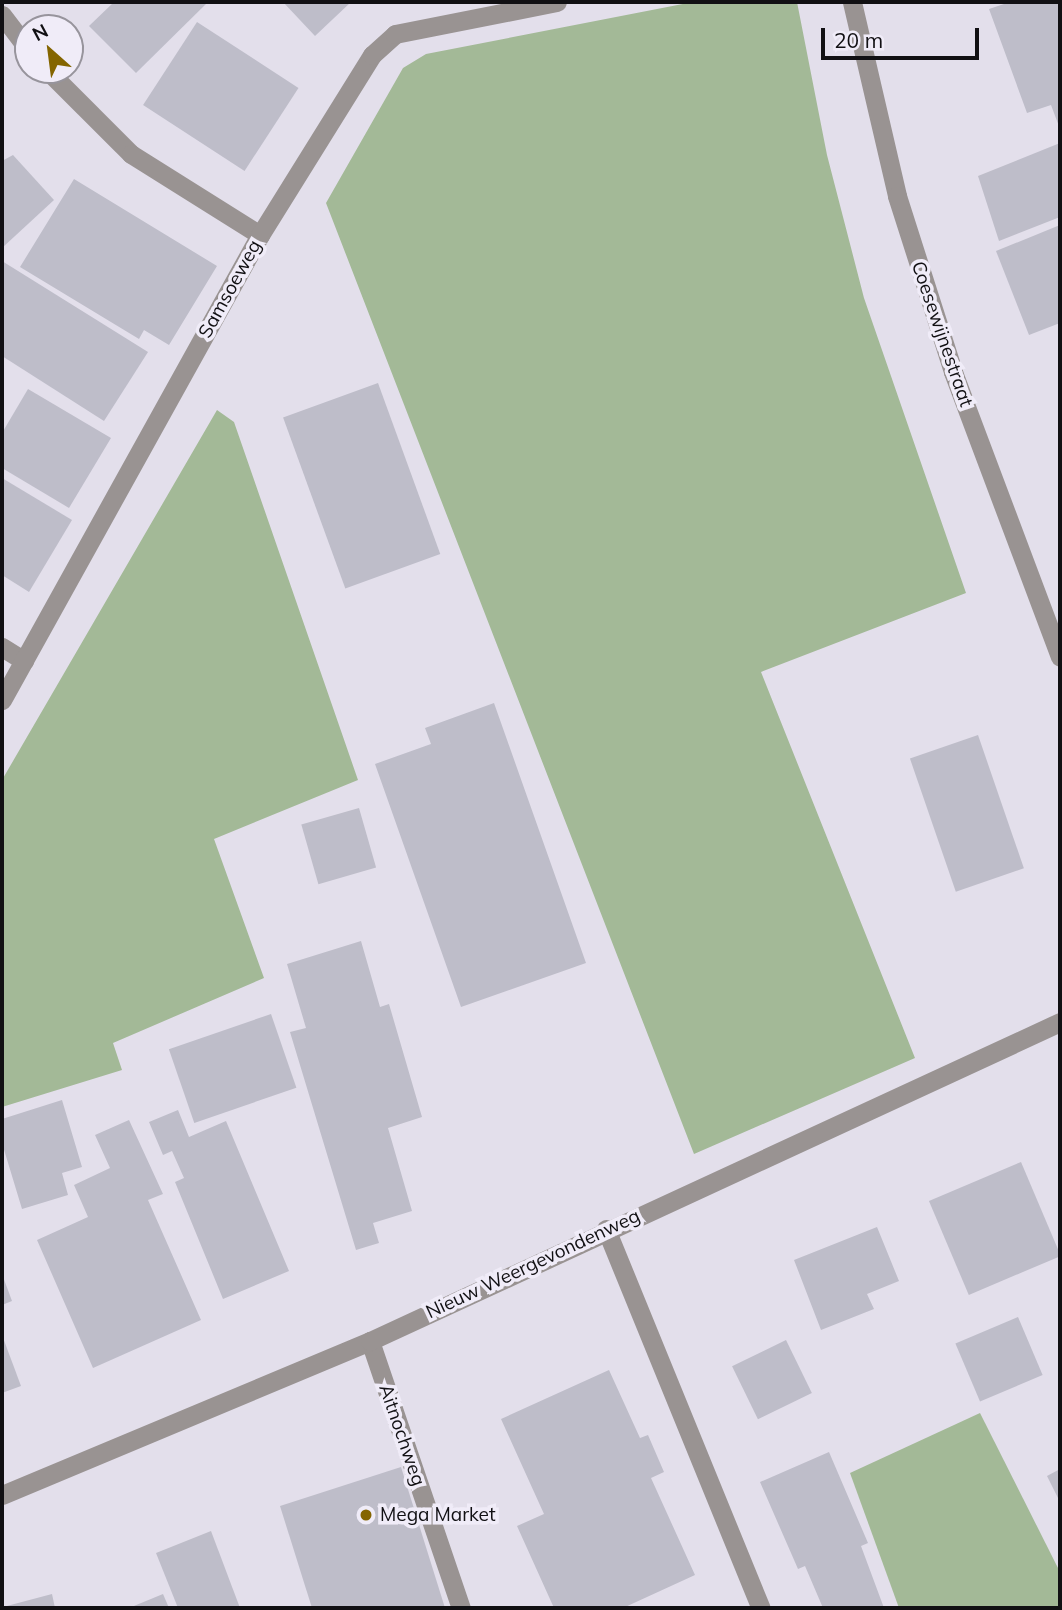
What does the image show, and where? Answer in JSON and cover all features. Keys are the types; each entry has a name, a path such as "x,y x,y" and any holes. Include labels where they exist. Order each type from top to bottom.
{"street":[{"name":"Samsoeweg","path":"2,700 260,235 372,55 395,34 557,2"},
{"name":"Coesewijnestraat","path":"852,2 901,209 953,373 1060,657"},
{"path":"2,15 14,31"},
{"path":"61,84 131,154 260,235"},
{"path":"2,647 24,661"},
{"name":"Nieuw Weergevondenweg","path":"2,1495 369,1340 1060,1022"},
{"path":"606,1229 761,1608"},
{"name":"Aitnochweg","path":"369,1340 461,1608"}],"green space":[{"path":"693,2 797,2 827,155 864,298 966,593 761,672 915,1058 694,1154 326,203 403,68 426,54"},
{"path":"217,410 234,422 358,780 214,839 264,978 113,1043 122,1070 2,1107 2,780"},
{"path":"980,1413 1060,1572 1060,1608 899,1608 850,1473"}],"building":[{"path":"114,2 208,2 136,73 89,26"},
{"path":"283,2 351,2 315,36"},
{"path":"1010,2 1060,2 1060,129 1051,105 1027,113 989,9"},
{"path":"197,22 298,88 245,171 143,105"},
{"path":"1060,143 1060,217 999,241 978,176"},
{"path":"13,155 54,200 2,248 2,161"},
{"path":"74,179 217,266 169,345 144,330 139,339 20,267"},
{"path":"1060,225 1060,323 1029,335 996,251"},
{"path":"2,261 148,352 104,421 2,356"},
{"path":"378,383 440,554 345,589 283,418"},
{"path":"28,389 111,438 69,508 2,468 2,433"},
{"path":"2,478 72,520 29,592 2,575"},
{"path":"494,703 586,963 461,1007 375,764 431,744 425,728"},
{"path":"978,735 1024,868 956,892 910,758"},
{"path":"359,808 376,868 318,884 301,825"},
{"path":"361,941 380,1007 389,1004 422,1117 388,1128 412,1211 373,1223 379,1243 356,1250 290,1032 306,1028 287,964"},
{"path":"271,1014 296,1088 194,1123 169,1049"},
{"path":"62,1100 82,1167 62,1173 68,1195 22,1209 2,1143 2,1119"},
{"path":"178,1110 189,1137 226,1121 289,1271 223,1299 175,1182 184,1178 172,1151 163,1155 149,1122"},
{"path":"129,1120 163,1194 148,1200 201,1320 93,1368 37,1240 88,1217 74,1185 110,1168 95,1135"},
{"path":"1021,1162 1060,1256 969,1295 929,1201"},
{"path":"877,1227 899,1281 867,1294 874,1309 821,1330 794,1260"},
{"path":"2,1274 12,1301 2,1305"},
{"path":"1018,1317 1043,1375 980,1402 955,1344"},
{"path":"2,1335 21,1386 2,1393"},
{"path":"786,1340 812,1393 758,1419 732,1366"},
{"path":"609,1370 640,1438 648,1435 664,1472 651,1478 695,1575 623,1608 554,1608 517,1526 544,1514 501,1419"},
{"path":"829,1452 868,1543 861,1546 884,1608 823,1608 805,1566 798,1569 760,1482"},
{"path":"401,1467 445,1608 312,1608 280,1506"},
{"path":"1060,1469 1060,1502 1047,1476"},
{"path":"211,1531 240,1608 178,1608 156,1553"},
{"path":"52,1594 55,1608 3,1608 3,1607"},
{"path":"163,1594 169,1608 129,1608"}],"place":[{"name":"Mega Market","path":"366,1515"}]}
